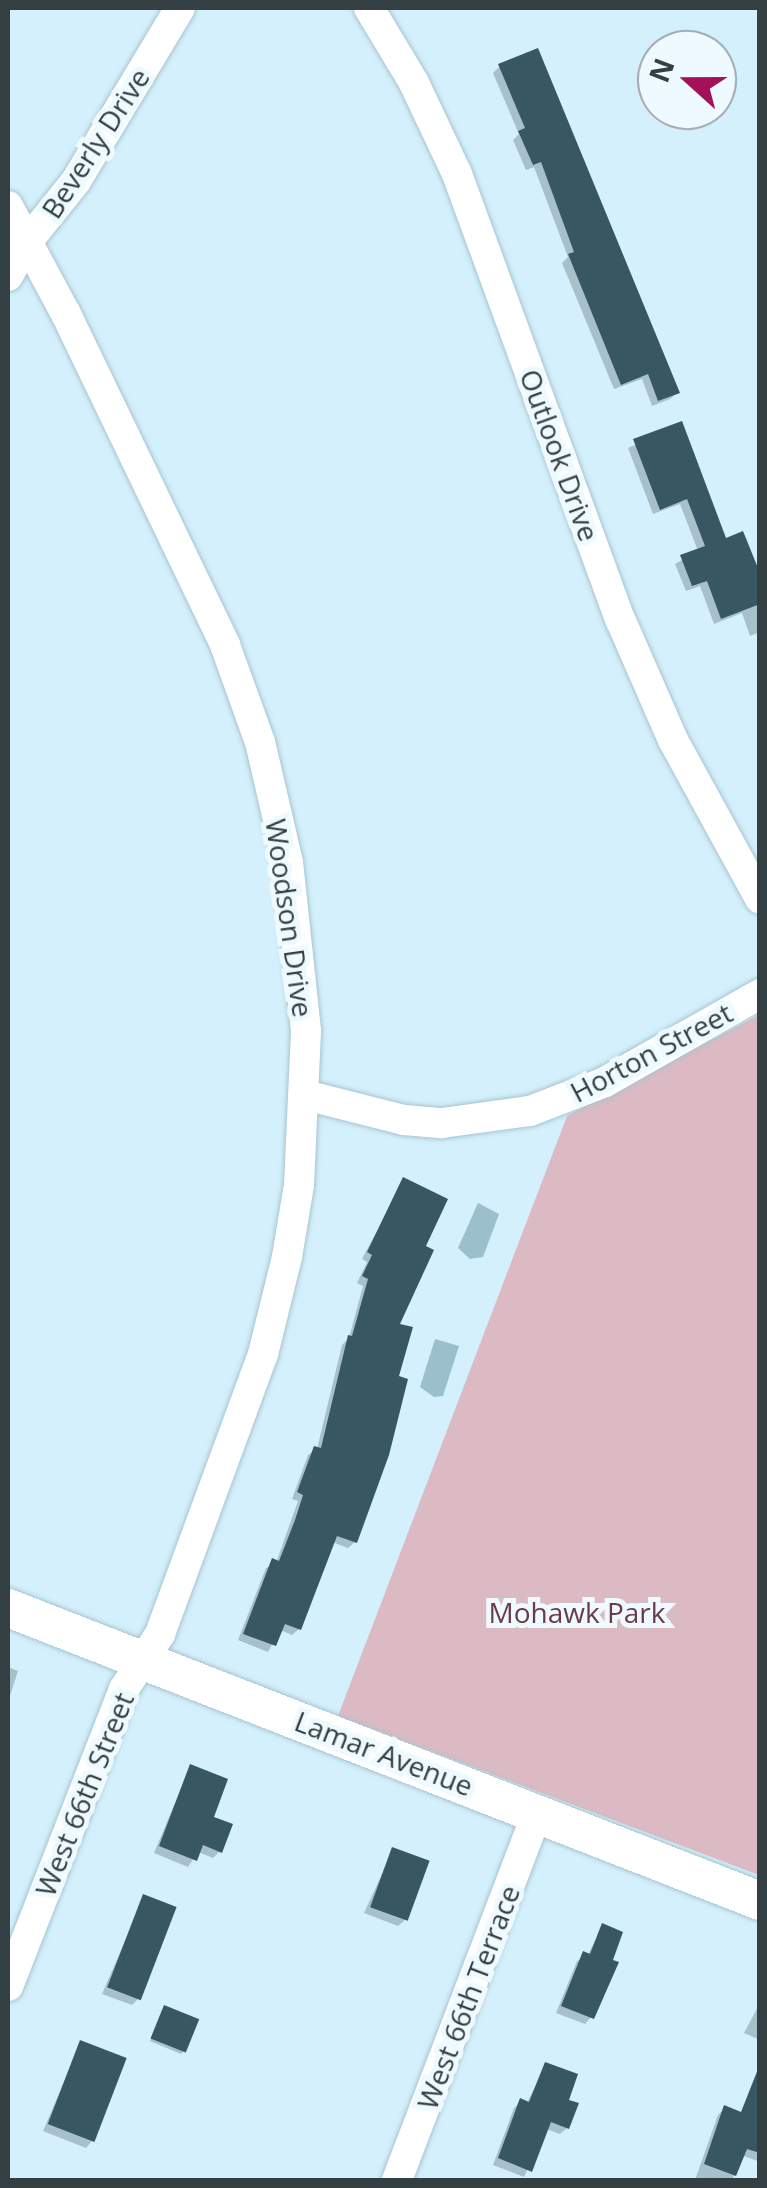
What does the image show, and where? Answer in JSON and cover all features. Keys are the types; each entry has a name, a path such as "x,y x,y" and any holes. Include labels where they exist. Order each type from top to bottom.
{"street":[{"name":"Beverly Drive","path":"8,276 26,242 76,181 180,8"},
{"name":"Outlook Drive","path":"369,8 414,84 457,174 614,602 658,706 703,800 760,899"},
{"name":"Woodson Drive","path":"8,206 225,645 260,742 288,862 300,945 306,1095 290,1239 264,1354 160,1634 144,1660"},
{"name":"Horton Street","path":"306,1095 404,1120 442,1123 530,1112 605,1082 760,994"},
{"name":"Lamar Avenue","path":"8,1608 760,1901"},
{"name":"West 66th Street","path":"8,1986 124,1689 144,1660"},
{"name":"West 66th Terrace","path":"397,2180 537,1812"}],"green space":[{"name":"Mohawk Park","path":"759,1015 759,1875 338,1716 567,1116"}],"water":[{"path":"478,1203 499,1214 483,1257 470,1259 458,1248"},
{"path":"435,1339 459,1346 443,1396 434,1397 420,1387"}],"building":[{"path":"538,48 680,393 658,401 648,374 621,385 568,254 574,252 541,162 533,165 518,131 525,128 498,64"},
{"path":"682,421 726,538 743,531 760,573 760,604 721,619 707,581 692,586 680,555 705,546 687,499 660,510 633,439"},
{"path":"403,1177 448,1199 426,1246 434,1250 400,1324 413,1327 399,1376 408,1379 389,1455 357,1543 337,1536 301,1630 285,1624 276,1646 243,1634 272,1558 279,1561 295,1520 303,1495 297,1492 314,1446 321,1448 348,1335 352,1336 368,1279 362,1276 372,1255 367,1252"},
{"path":"190,1764 228,1779 214,1817 233,1824 222,1853 203,1845 197,1861 159,1846"},
{"path":"392,1847 430,1861 408,1921 370,1907"},
{"path":"143,1894 177,1907 141,2000 107,1987"},
{"path":"602,1923 623,1932 613,1960 619,1962 594,2019 561,2006 583,1951 590,1954"},
{"path":"164,2005 199,2019 186,2053 151,2038"},
{"path":"80,2040 127,2058 94,2142 48,2124"},
{"path":"545,2062 578,2074 569,2100 579,2103 569,2129 551,2122 532,2172 498,2158 520,2098 529,2102"},
{"path":"758,2069 760,2153 747,2149 736,2176 704,2164 724,2105 741,2112"}]}
